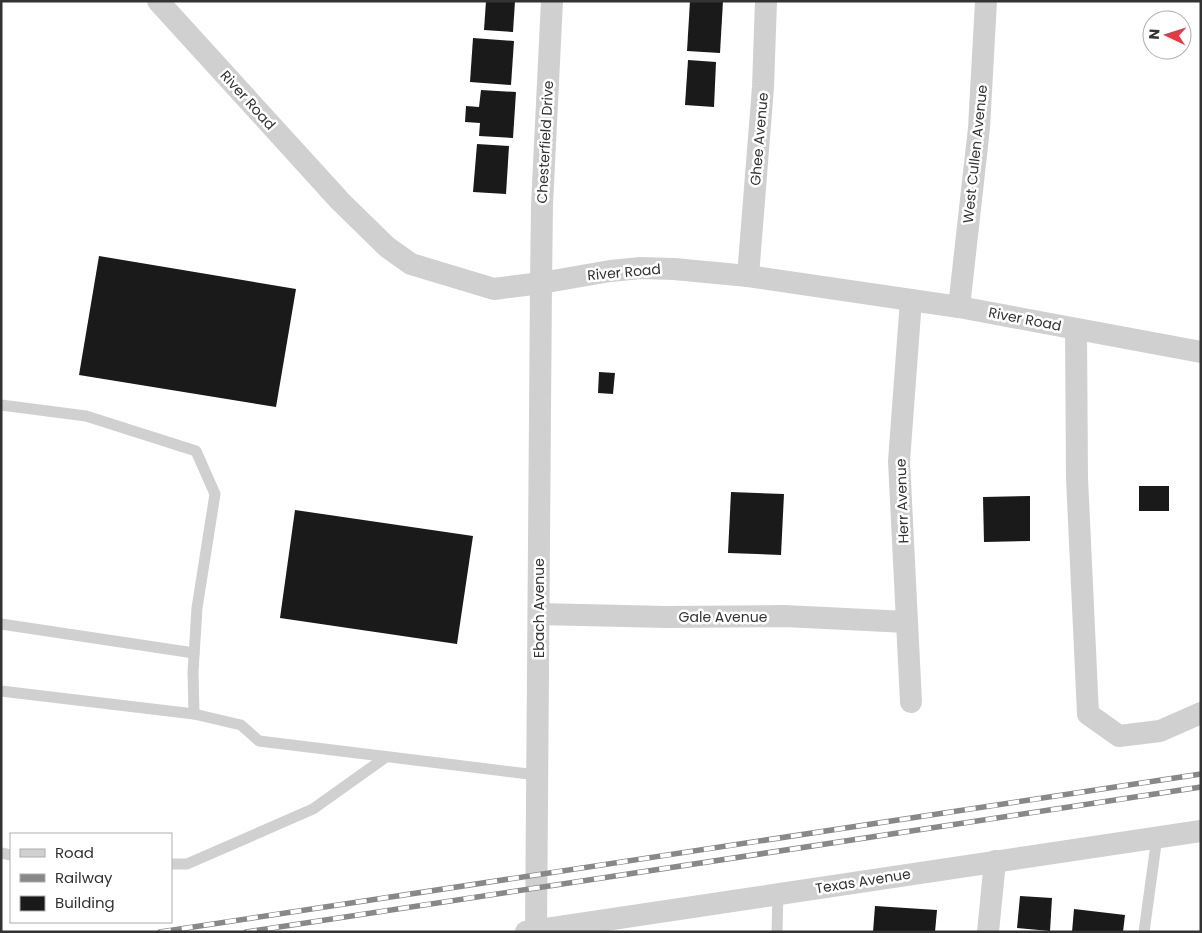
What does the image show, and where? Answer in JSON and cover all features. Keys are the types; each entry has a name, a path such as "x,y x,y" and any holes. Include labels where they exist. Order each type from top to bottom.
{"street":[{"name":"River Road","path":"158,1 340,202 387,247 411,264 494,289 641,268 674,268 748,276 958,307 1201,352"},
{"name":"Chesterfield Drive","path":"541,283 542,205 552,1"},
{"name":"Ghee Avenue","path":"748,276 763,87 766,1"},
{"name":"West Cullen Avenue","path":"958,307 980,128 986,1"},
{"name":"Ebach Avenue","path":"533,931 538,775 541,283"},
{"name":"Herr Avenue","path":"911,300 899,461 911,702"},
{"path":"1076,329 1077,478 1088,714 1119,736 1160,731 1201,713"},
{"name":"Gale Avenue","path":"539,614 666,617 784,616 907,622"},
{"name":"Texas Avenue","path":"533,931 1201,831"},
{"path":"988,932 995,861"}],"lane":[{"path":"1,405 86,416 196,451 215,494 197,608 194,652 194,714"},
{"path":"1,624 194,652"},
{"path":"1,691 194,714 241,724 259,741 538,775"},
{"path":"172,864 187,864 313,809 386,757"},
{"path":"1144,932 1157,837"},
{"path":"777,932 778,894"}],"building":[{"path":"486,1 515,1 513,32 484,30"},
{"path":"690,1 723,1 720,53 687,51"},
{"path":"473,38 514,41 511,85 470,82"},
{"path":"688,60 716,62 714,107 685,105"},
{"path":"481,90 516,92 513,138 479,136 480,123 465,122 466,106 479,107"},
{"path":"477,144 509,146 506,194 473,192"},
{"path":"99,256 296,289 276,407 79,375"},
{"path":"599,372 615,373 613,394 598,393"},
{"path":"1139,486 1169,486 1169,511 1139,511"},
{"path":"731,492 784,494 781,555 728,553"},
{"path":"1030,496 1030,541 984,542 983,497"},
{"path":"295,510 473,536 457,644 280,618"},
{"path":"1020,896 1052,898 1050,931 1017,928"},
{"path":"875,906 937,910 935,932 873,932"},
{"path":"1074,909 1125,915 1123,932 1072,932"}],"railway":[{"path":"160,932 1201,774"},
{"path":"246,932 1201,787"}]}
